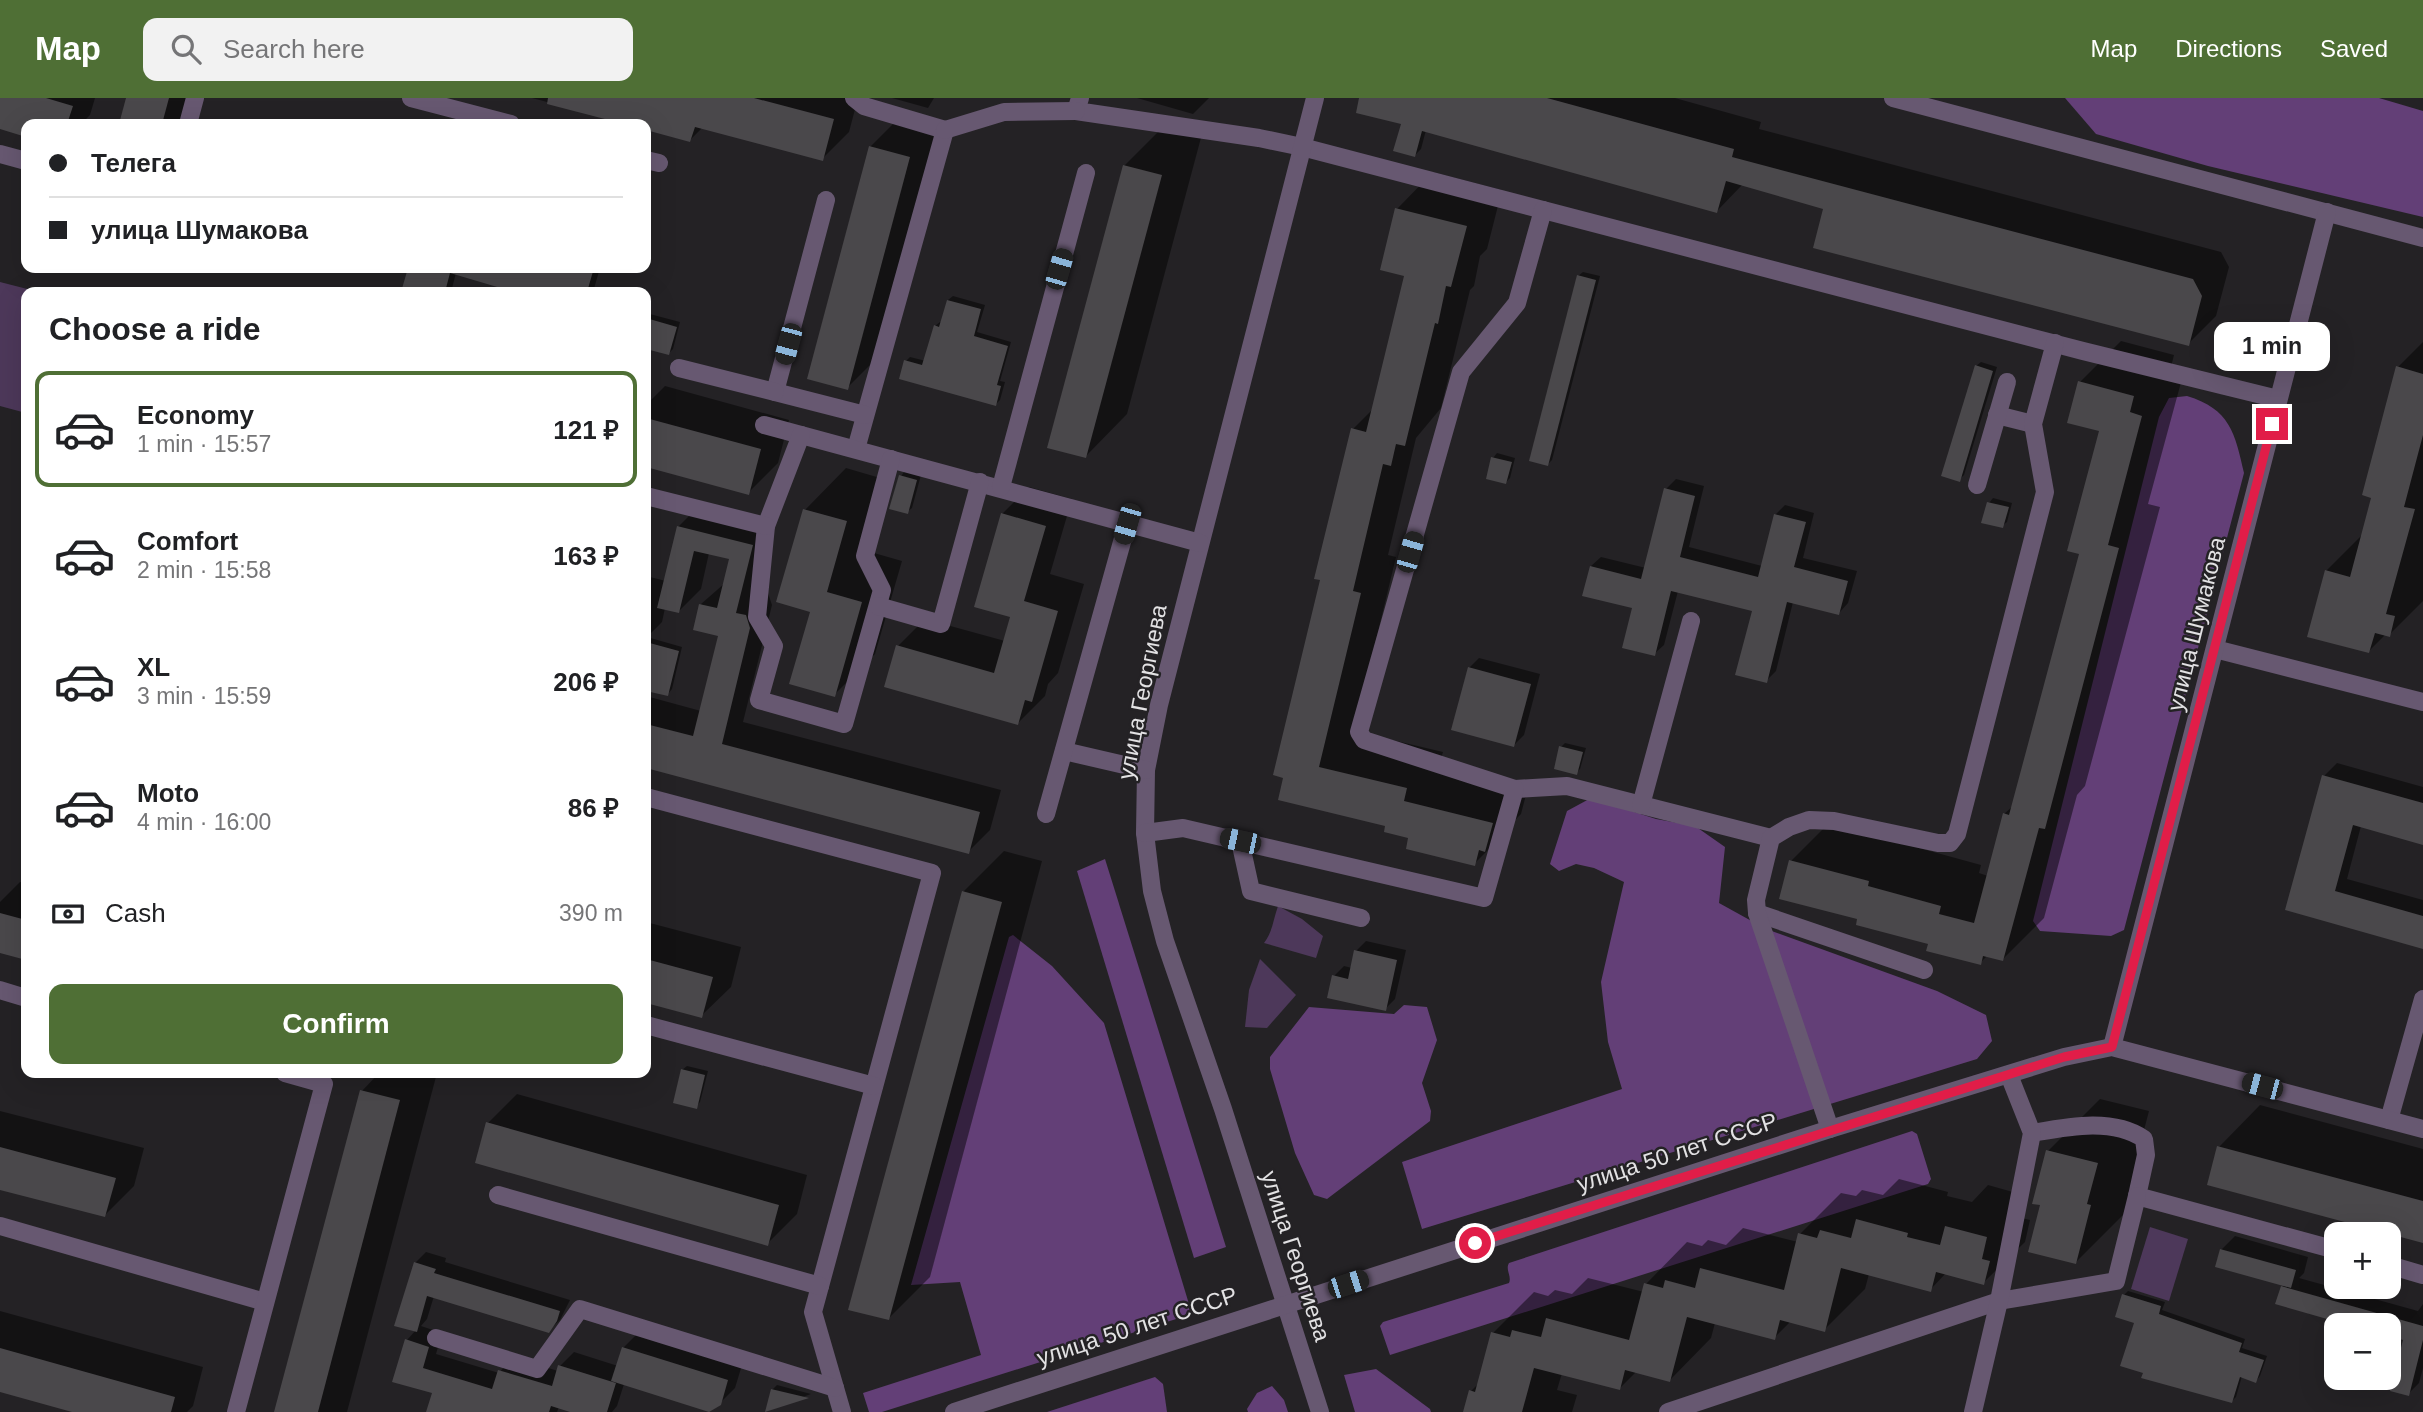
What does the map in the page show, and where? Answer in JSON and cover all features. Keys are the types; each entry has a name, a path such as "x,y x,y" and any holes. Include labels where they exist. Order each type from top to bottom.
{"street":[{"path":"189,119 195,98"},
{"path":"411,98 492,119"},
{"path":"854,98 864,106 945,130 1004,112 1078,104 1302,147 2054,344 2278,399"},
{"name":"улица Георгиева","path":"1315,98 1159,705 1146,770 1145,833 1152,891 1165,941 1223,1109 1320,1412"},
{"path":"1893,98 2423,238"},
{"path":"856,449 945,130"},
{"path":"0,154 21,160"},
{"path":"1001,487 1086,173"},
{"path":"775,392 826,200"},
{"path":"1543,210 1517,303 1461,372 1359,732 1363,740 1514,789 1567,786 1771,838"},
{"name":"улица Шумакова","path":"2112,1047 2327,212"},
{"path":"1830,1129 1757,913 1756,901 1771,838 1789,827 1809,820 1833,821 1938,844 1950,843 1957,834 2045,492 2033,424 2054,344"},
{"path":"678,368 865,415"},
{"path":"1977,485 2007,382"},
{"path":"1997,415 2033,424"},
{"path":"764,425 1200,543"},
{"path":"801,435 766,526 757,617 774,646 760,700 845,724 882,590 865,556 891,458"},
{"path":"878,606 941,624 980,482"},
{"path":"651,497 766,526"},
{"path":"1046,814 1127,524"},
{"path":"1641,805 1691,621"},
{"path":"2215,649 2423,702"},
{"path":"1064,751 1146,770"},
{"path":"1145,833 1183,828 1484,898 1514,789"},
{"path":"651,798 932,873 814,1312 842,1412"},
{"path":"1240,841 1251,891 1361,918"},
{"path":"1757,913 1924,970"},
{"path":"0,990 21,996"},
{"path":"2389,1120 2423,999"},
{"path":"651,1027 874,1086"},
{"name":"улица 50 лет СССР","path":"954,1412 1830,1129 2064,1057 2112,1047 2423,1129"},
{"path":"1973,1412 1999,1301 2032,1133 2009,1075"},
{"path":"236,1412 324,1084 303,1078"},
{"path":"1667,1412 1999,1301 2116,1281 2146,1155 2144,1139 2132,1130 2078,1124 2032,1133"},
{"path":"498,1195 820,1286"},
{"path":"2137,1196 2324,1247"},
{"path":"0,1226 264,1302"},
{"path":"2401,1269 2423,1275"},
{"path":"436,1338 537,1369 580,1309 835,1388"}],"shaded area":[{"path":"2065,98 2379,98 2423,111 2423,217 2208,166 2096,134"},
{"path":"0,282 21,287 21,412 0,406"},
{"path":"2187,396 2213,408 2228,424 2244,473 2124,930 2111,936 2040,931 2033,921 2159,417 2169,398"},
{"path":"1591,798 1656,819 1695,826 1725,847 1719,903 1766,929 1937,991 1986,1015 1992,1041 1977,1059 1422,1229 1402,1162 1622,1089 1608,1042 1601,982 1624,882 1594,868 1576,864 1559,871 1550,864 1567,811"},
{"path":"1105,859 1226,1247 1194,1258 1077,871"},
{"path":"1278,906 1302,919 1323,936 1316,958 1264,943"},
{"path":"1013,935 1052,966 1104,1023 1192,1314 882,1412 869,1412 863,1393 981,1355 960,1282 911,1285 1009,937"},
{"path":"1260,959 1296,995 1267,1028 1245,1027 1249,990"},
{"path":"1404,1005 1427,1007 1437,1040 1422,1083 1431,1111 1430,1121 1327,1199 1314,1195 1295,1153 1270,1069 1270,1057 1309,1007 1394,1014"},
{"path":"1912,1131 1917,1134 1931,1179 1928,1184 1390,1355 1380,1326 1383,1322 1509,1283 1509,1263"},
{"path":"2150,1227 2188,1239 2169,1301 2131,1289"},
{"path":"1376,1369 1431,1412 1355,1412 1344,1375"},
{"path":"1155,1377 1163,1384 1167,1412 1047,1412"},
{"path":"1272,1386 1284,1400 1288,1412 1248,1412 1247,1409 1257,1393"}],"building":[{"path":"0,98 46,98 73,106 69,119 21,119 21,135 0,129"},
{"path":"126,98 169,98 163,119 120,119"},
{"path":"548,98 754,98 834,119 823,161 695,127 690,142 651,131 651,119 605,119 547,104"},
{"path":"1359,98 1547,98 1734,149 1732,157 2193,279 2202,296 2189,346 1813,248 1823,209 1726,181 1717,213 1422,131 1415,157 1393,151 1401,124 1356,113"},
{"path":"869,146 910,157 848,390 807,379"},
{"path":"1123,165 1162,175 1086,458 1047,448"},
{"path":"1395,208 1467,226 1451,287 1446,286 1438,324 1435,323 1405,446 1396,444 1391,466 1383,464 1353,591 1361,593 1319,767 1407,788 1404,801 1493,823 1485,852 1479,850 1475,866 1406,849 1408,838 1384,832 1385,826 1278,800 1283,778 1273,775 1320,580 1314,579 1351,428 1366,432 1404,276 1380,270"},
{"path":"407,273 450,273 446,287 402,287"},
{"path":"450,273 593,273 588,287 497,287"},
{"path":"1577,275 1596,280 1548,466 1529,461"},
{"path":"947,300 981,309 974,336 1008,346 997,385 1001,386 996,406 899,379 904,360 922,365 934,325 939,327"},
{"path":"651,319 677,327 669,355 651,350"},
{"path":"1975,365 1993,371 1960,482 1941,476"},
{"path":"2396,366 2423,374 2423,435 2404,507 2415,509 2386,614 2395,616 2390,637 2375,633 2369,653 2307,637 2325,570 2350,577 2371,498 2362,495"},
{"path":"2078,381 2134,396 2130,412 2142,416 2108,545 2119,548 2045,829 2039,828 2003,961 1983,956 1981,965 1926,951 1928,944 1856,925 1857,919 1779,899 1789,860 1869,881 1868,886 1941,906 1939,914 1974,923 2003,813 2009,815 2079,554 2067,551 2099,431 2067,423"},
{"path":"651,419 761,449 749,495 651,468"},
{"path":"1491,457 1512,462 1506,484 1486,479"},
{"path":"899,475 917,480 908,514 889,509"},
{"path":"1664,488 1695,496 1680,557 1758,577 1774,514 1806,522 1794,567 1848,581 1839,615 1787,602 1767,683 1735,675 1752,611 1671,591 1655,656 1622,648 1632,608 1582,596 1590,566 1641,579"},
{"path":"1987,502 2009,507 2003,528 1981,523"},
{"path":"803,509 847,521 827,592 862,602 835,697 789,684 810,612 776,602"},
{"path":"1001,513 1046,526 1024,601 1058,611 1032,702 1025,700 1018,725 884,687 896,645 994,673 1010,617 974,607"},
{"path":"677,526 753,545 736,613 746,615 750,628 722,744 980,812 969,854 651,769 651,725 693,736 718,636 693,630 699,604 717,608 729,559 694,551 679,613 657,608"},
{"path":"651,643 679,651 668,696 651,692"},
{"path":"1468,667 1531,684 1514,747 1451,730"},
{"path":"1559,746 1583,752 1577,775 1554,769"},
{"path":"2322,775 2423,803 2423,845 2353,825 2335,891 2423,916 2423,949 2285,910"},
{"path":"962,891 1002,902 889,1320 848,1310"},
{"path":"0,913 21,919 21,959 0,953"},
{"path":"1354,950 1397,960 1386,1011 1327,998 1332,975 1348,979"},
{"path":"651,960 713,977 702,1018 651,1004"},
{"path":"681,1069 705,1075 697,1109 673,1103"},
{"path":"360,1090 400,1100 318,1412 274,1412"},
{"path":"486,1122 779,1205 768,1246 475,1163"},
{"path":"2217,1146 2423,1201 2423,1243 2401,1237 2401,1222 2345,1222 2207,1185"},
{"path":"0,1147 116,1178 105,1217 0,1190"},
{"path":"2046,1150 2098,1163 2076,1264 2028,1252 2040,1205 2032,1204"},
{"path":"1856,1219 1908,1233 1907,1237 1940,1245 1945,1226 1987,1237 1982,1259 1990,1261 1984,1285 1936,1272 1931,1292 1841,1268 1825,1332 1780,1320 1775,1340 1687,1317 1670,1382 1625,1370 1620,1390 1534,1368 1522,1412 1463,1412 1469,1390 1475,1392 1491,1332 1510,1337 1512,1330 1541,1337 1546,1318 1629,1340 1644,1283 1663,1288 1665,1280 1695,1288 1700,1268 1784,1290 1798,1233 1817,1238 1820,1230 1851,1238"},
{"path":"2220,1249 2296,1270 2291,1288 2215,1267"},
{"path":"414,1262 436,1269 434,1273 560,1311 557,1321 549,1333 427,1296 417,1332 394,1326"},
{"path":"2281,1286 2377,1313 2324,1313 2324,1318 2275,1304"},
{"path":"2122,1294 2161,1306 2159,1314 2242,1343 2239,1352 2264,1360 2256,1383 2240,1377 2232,1403 2141,1378 2143,1373 2120,1366 2134,1323 2115,1317"},
{"path":"2401,1320 2423,1326 2423,1340 2409,1396 2390,1391 2401,1390"},
{"path":"405,1339 429,1347 423,1368 492,1389 498,1370 552,1386 558,1365 616,1383 607,1412 570,1412 551,1406 549,1412 426,1412 432,1393 392,1382"},
{"path":"622,1347 728,1380 721,1405 709,1412 611,1381"},
{"path":"0,1348 175,1397 171,1412 72,1412 0,1392"},
{"path":"771,1389 809,1398 765,1412"}],"route":[{"path":"1475,1243 1830,1129 2064,1057 2112,1047 2272,424"}]}
